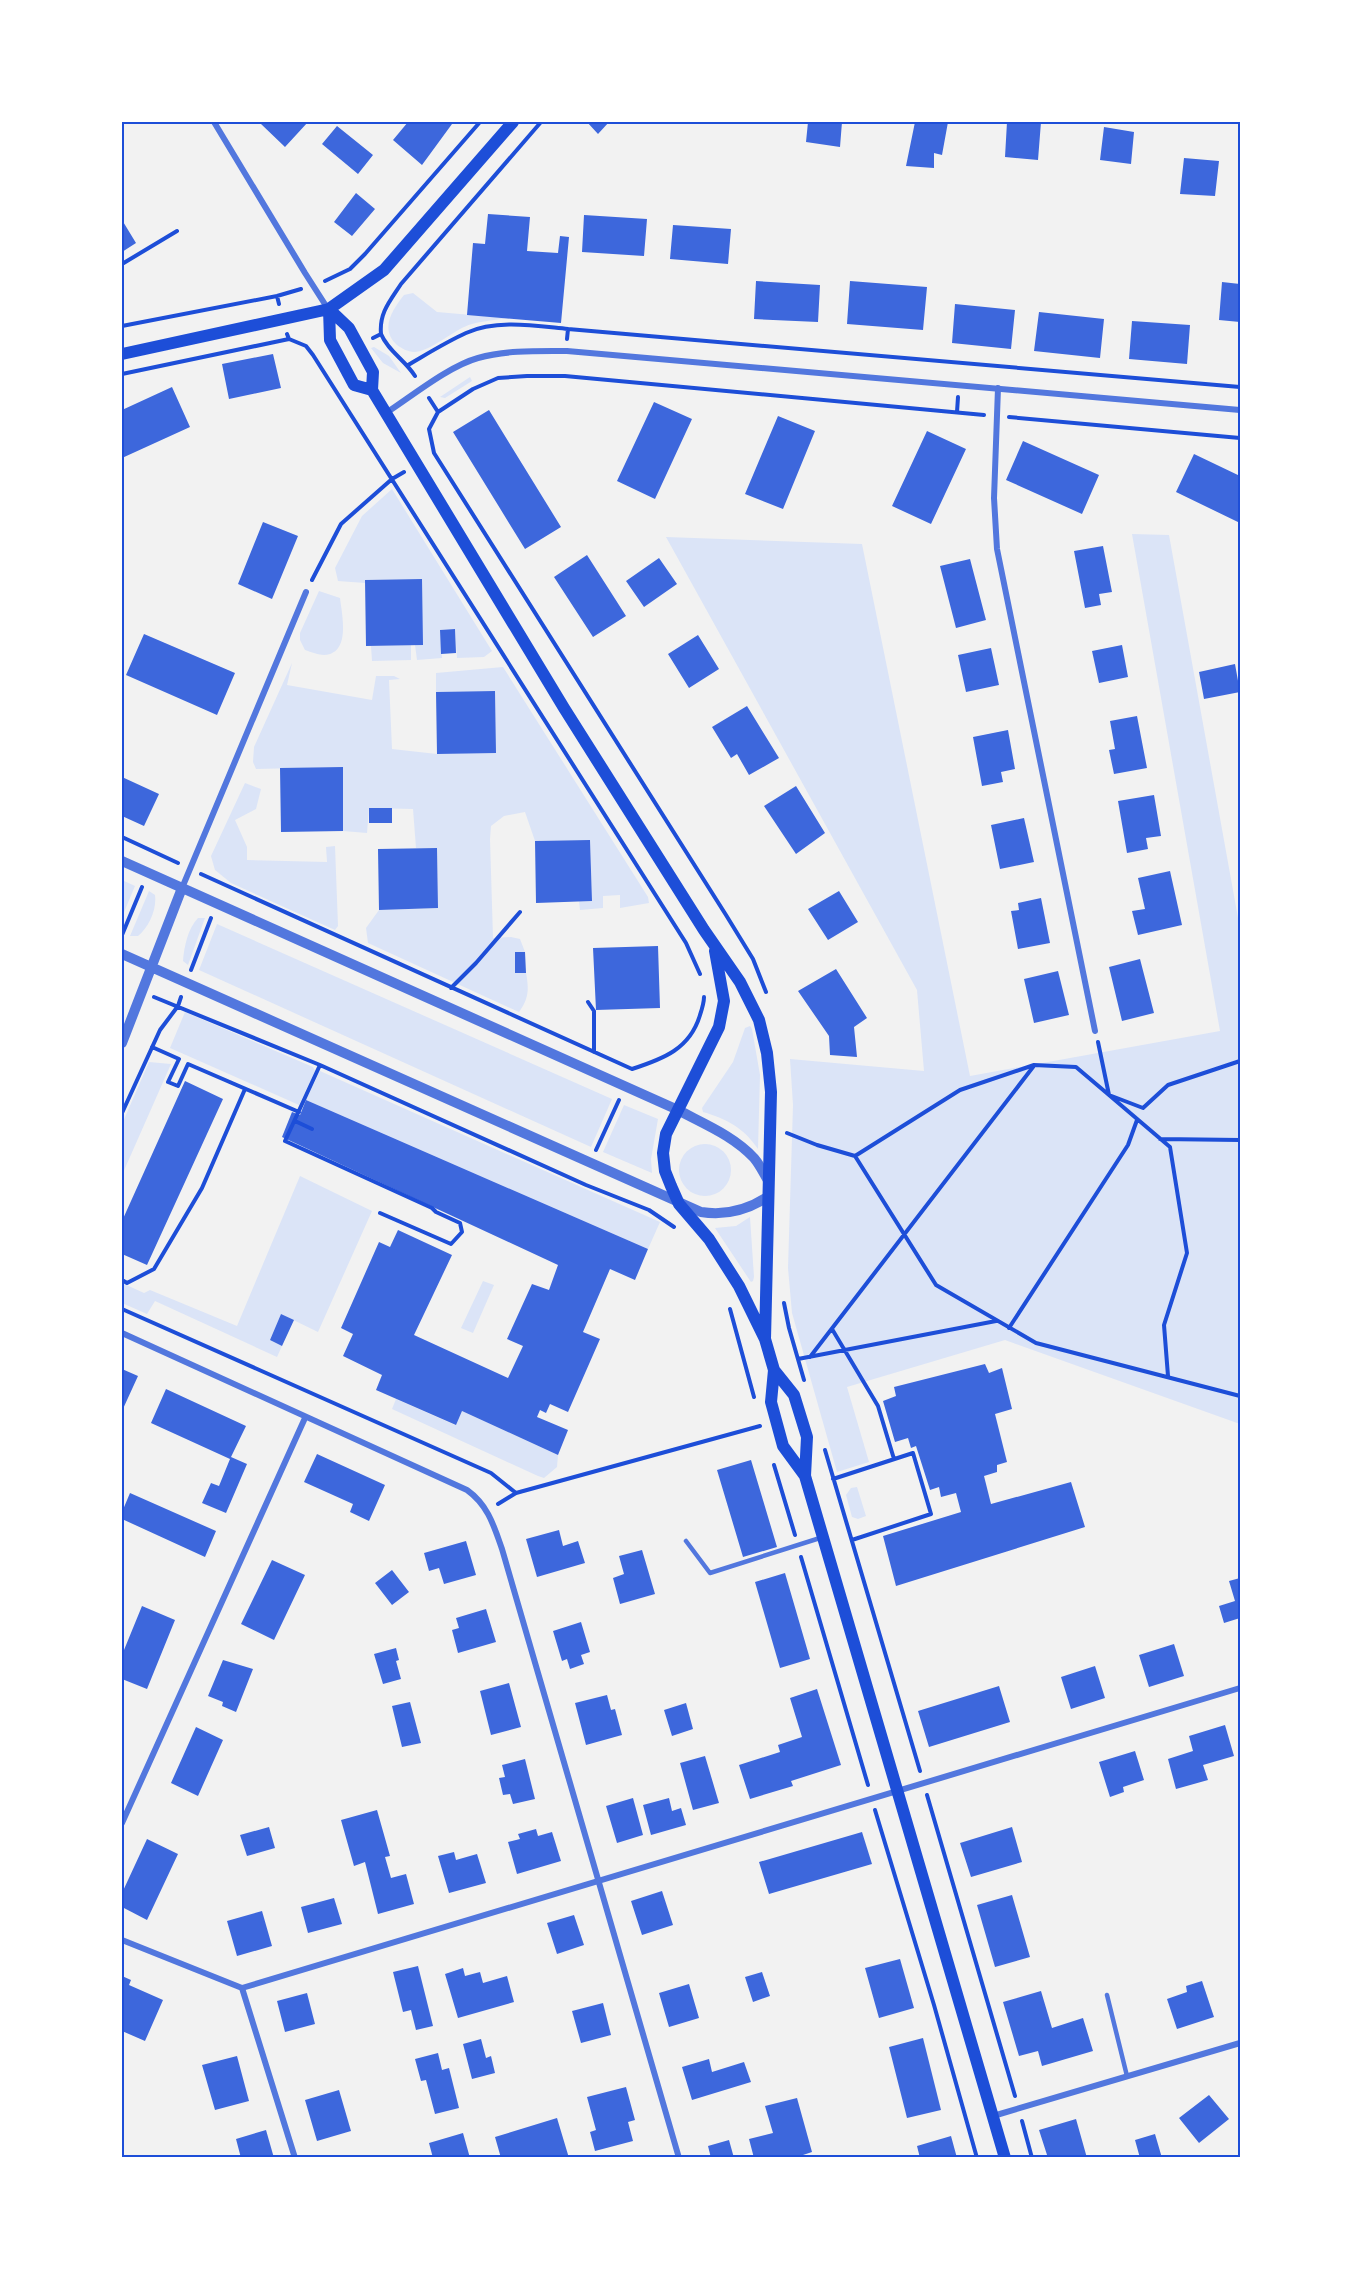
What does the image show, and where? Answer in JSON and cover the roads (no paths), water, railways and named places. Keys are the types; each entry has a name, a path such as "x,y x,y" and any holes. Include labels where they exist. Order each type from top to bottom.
{"main road":[{"path":"122,354 329,309 384,270 513,122"},
{"path":"329,309 349,328 373,372 372,390 564,708 740,982 759,1020 767,1053 771,1092 765,1339"},
{"path":"329,309 330,340 338,357 354,385 372,390"},
{"path":"714,944 722,978 724,1001 719,1027 666,1134 663,1153 665,1171 679,1204 709,1239 739,1286 765,1339 774,1370 771,1402 783,1446 805,1476"},
{"path":"774,1370 794,1395 807,1437 805,1476 1005,2157"}],"street":[{"path":"214,122 312,285 329,309"},
{"path":"386,413 465,363 478,358 524,351 567,351 1240,410"},
{"path":"998,388 994,498 997,549 1095,1031"},
{"path":"122,1042 190,868 306,592"},
{"path":"122,861 678,1110 745,1149 756,1160 769,1182"},
{"path":"122,954 679,1204 718,1215 743,1210 769,1196"},
{"path":"122,1333 467,1490 479,1498 487,1510 502,1549 679,2157"},
{"path":"122,1823 305,1418"},
{"path":"122,1940 242,1988 1240,1688"},
{"path":"242,1988 295,2157"},
{"path":"993,2116 1240,2043"}],"lane":[{"path":"686,1541 710,1573 823,1537"},
{"path":"1107,1995 1127,2076"}]}
